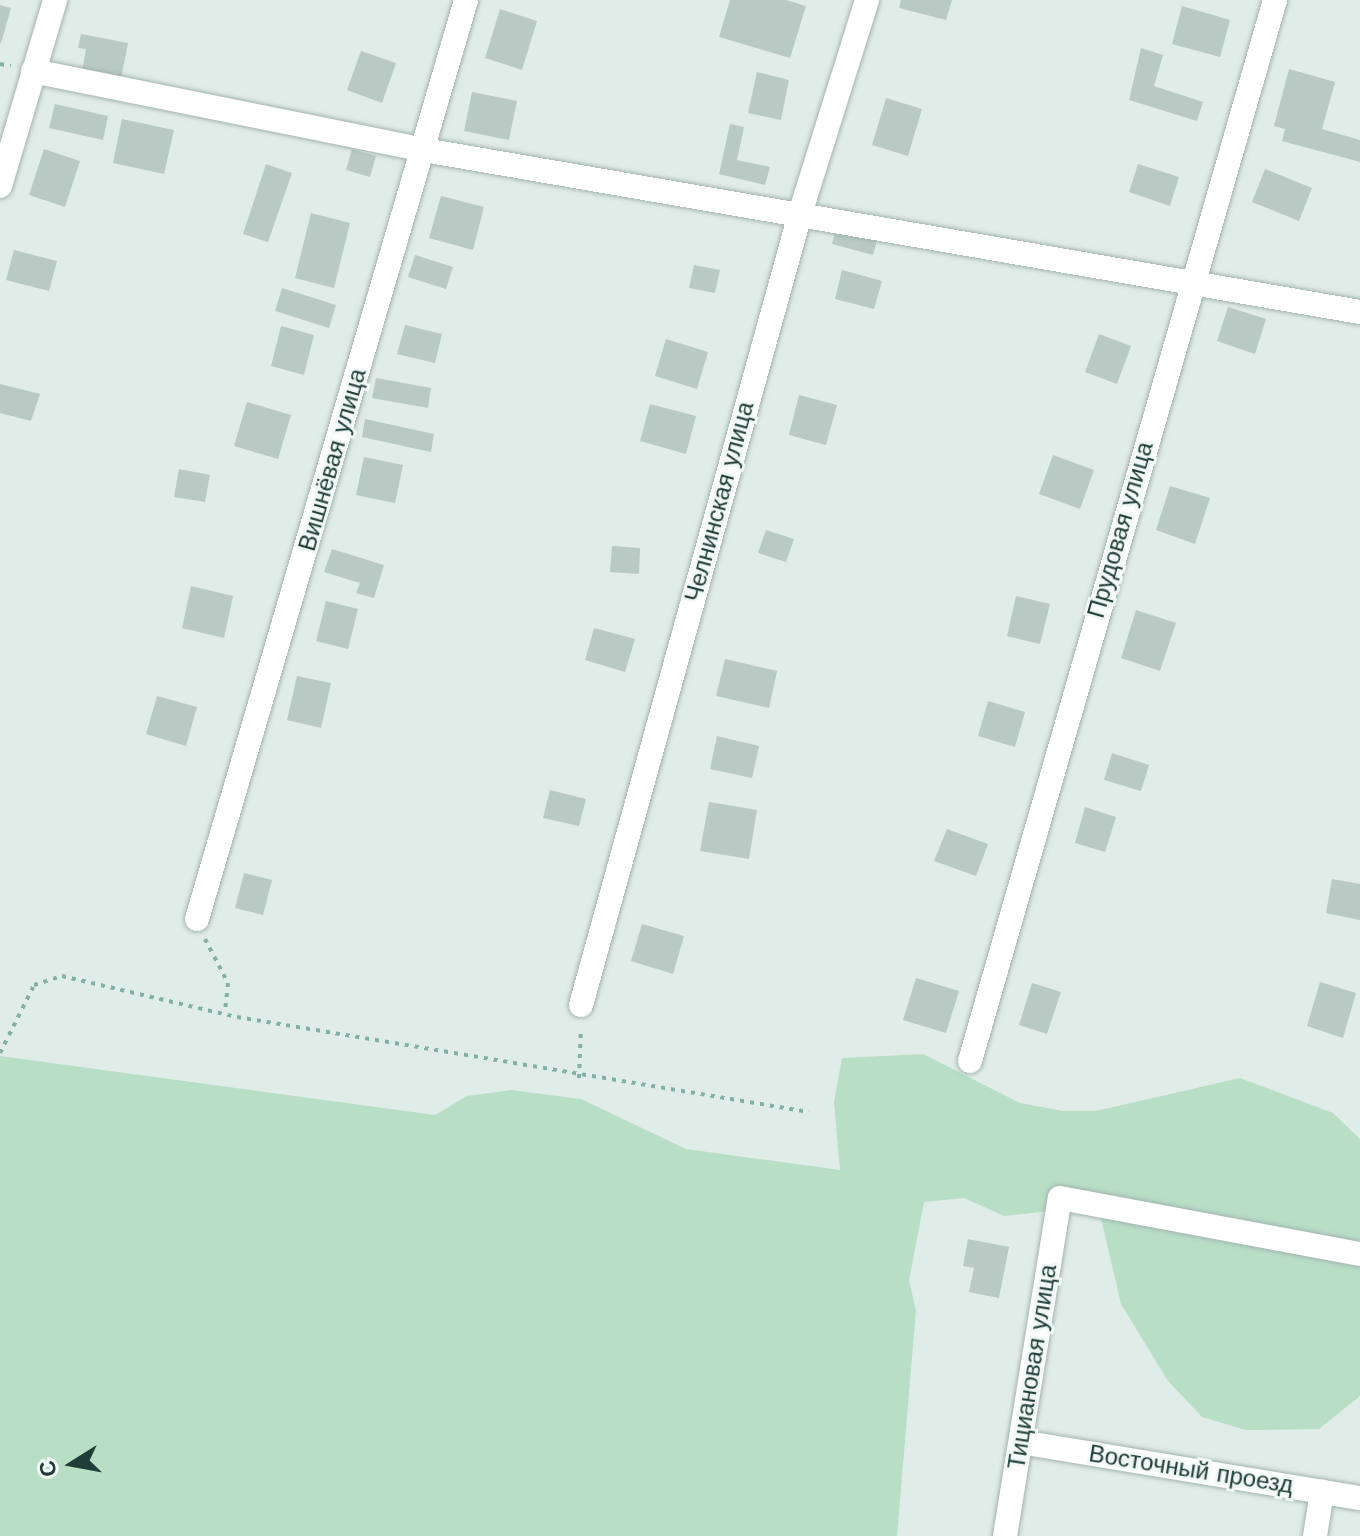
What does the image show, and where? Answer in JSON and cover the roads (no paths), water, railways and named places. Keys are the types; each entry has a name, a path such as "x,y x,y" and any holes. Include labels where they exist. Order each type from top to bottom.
{"street":[{"path":"0,186 55,0"},
{"name":"Вишнёвая улица","path":"197,919 466,0"},
{"name":"Челнинская улица","path":"581,1005 800,214 867,0"},
{"name":"Прудовая улица","path":"970,1061 1275,0"},
{"path":"33,71 424,150 1360,312"},
{"name":"Тициановая улица","path":"1005,1536 1060,1198 1360,1254"},
{"name":"Восточный проезд","path":"1021,1442 1360,1498"},
{"path":"1315,1536 1322,1492"}]}
